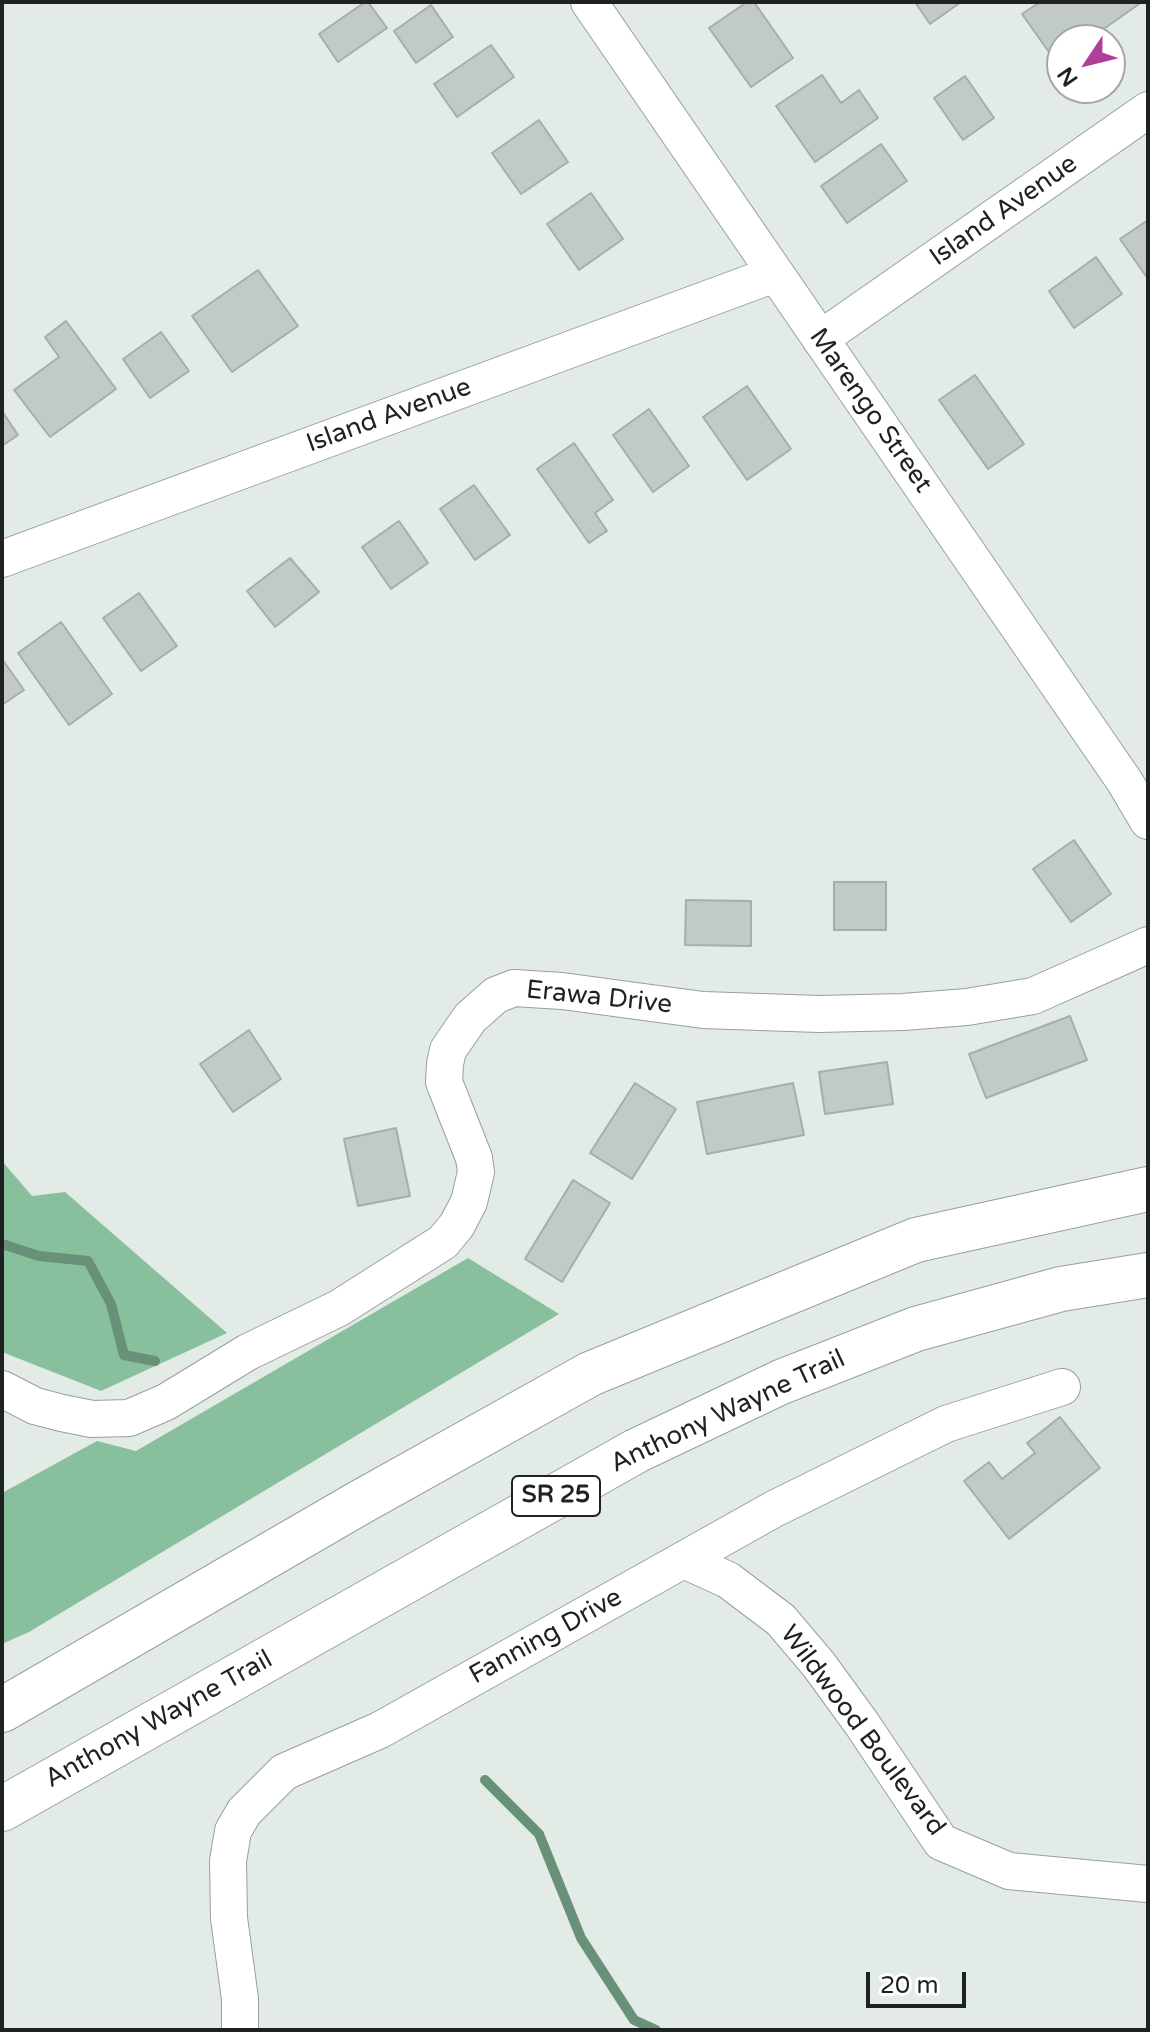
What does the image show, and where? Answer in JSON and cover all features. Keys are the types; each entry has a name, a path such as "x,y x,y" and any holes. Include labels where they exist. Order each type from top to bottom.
{"highway":[{"path":"2,1710 359,1503 590,1374 916,1240 1148,1189"},
{"name":"Anthony Wayne Trail","path":"2,1809 636,1451 781,1382 916,1329 1061,1289 1148,1275"}],"street":[{"name":"Marengo Street","path":"589,2 1125,782 1148,821"},
{"name":"Island Avenue","path":"820,339 1148,110"},
{"name":"Island Avenue","path":"2,559 775,274"},
{"name":"Erawa Drive","path":"2,1389 35,1406 62,1413 92,1419 129,1418 166,1402 248,1352 339,1308 443,1242 457,1225 469,1202 476,1172 474,1158 444,1082 448,1050 470,1018 496,995 514,988 562,991 703,1010 819,1014 967,1007 1033,996 1148,945"},
{"name":"Fanning Drive","path":"240,2030 240,1999 227,1888 233,1831 244,1812 284,1772 380,1730 774,1509 946,1424 1062,1387"},
{"name":"Wildwood Boulevard","path":"684,1560 728,1580 781,1620 862,1724 941,1842 1009,1871 1148,1884"}],"green space":[{"path":"2,1161 32,1196 65,1192 227,1333 101,1391 2,1352"},
{"path":"468,1258 559,1314 29,1632 2,1644 2,1493 97,1441 136,1451"}],"building":[{"path":"365,2 387,28 338,62 319,34"},
{"path":"747,2 754,2 793,58 751,87 709,28"},
{"path":"915,2 961,2 930,24"},
{"path":"1040,2 1142,2 1111,24 1046,24 1046,48 1022,14"},
{"path":"431,5 453,37 416,63 394,31"},
{"path":"491,45 514,77 457,117 434,84"},
{"path":"822,75 841,103 859,90 878,118 815,162 776,106"},
{"path":"965,76 994,118 963,140 934,98"},
{"path":"539,120 568,162 521,194 492,153"},
{"path":"881,144 907,181 847,223 821,186"},
{"path":"591,193 623,239 579,270 547,224"},
{"path":"1148,220 1148,279 1120,239"},
{"path":"1096,257 1122,294 1074,328 1049,291"},
{"path":"258,270 298,326 232,372 192,316"},
{"path":"66,321 116,389 50,437 14,390 59,357 45,337"},
{"path":"161,332 189,371 150,398 123,359"},
{"path":"975,375 1024,444 988,469 939,400"},
{"path":"747,386 791,449 747,480 703,417"},
{"path":"649,409 689,466 653,492 613,435"},
{"path":"2,411 18,435 2,446"},
{"path":"574,443 613,500 595,513 607,531 589,543 537,469"},
{"path":"474,485 510,535 475,560 440,509"},
{"path":"399,521 428,563 391,589 362,547"},
{"path":"290,558 319,592 275,627 247,591"},
{"path":"139,593 177,646 141,671 103,618"},
{"path":"61,622 112,694 69,725 18,653"},
{"path":"2,659 24,690 2,705"},
{"path":"1074,840 1111,894 1071,922 1033,869"},
{"path":"834,882 886,882 886,930 834,930"},
{"path":"686,900 751,901 751,946 685,945"},
{"path":"1070,1016 1087,1060 986,1098 969,1054"},
{"path":"249,1030 281,1079 233,1112 200,1064"},
{"path":"887,1062 893,1104 825,1114 819,1072"},
{"path":"635,1083 676,1109 632,1179 590,1153"},
{"path":"793,1083 804,1135 707,1154 697,1102"},
{"path":"396,1128 410,1196 358,1206 344,1139"},
{"path":"573,1180 610,1203 562,1282 525,1259"},
{"path":"1060,1417 1100,1468 1009,1539 964,1481 989,1462 1002,1479 1035,1453 1027,1443"}],"waterway":[{"path":"2,1244 39,1256 88,1261 111,1304 124,1355 155,1361"},
{"path":"485,1780 539,1834 581,1938 634,2020 656,2030"}]}
